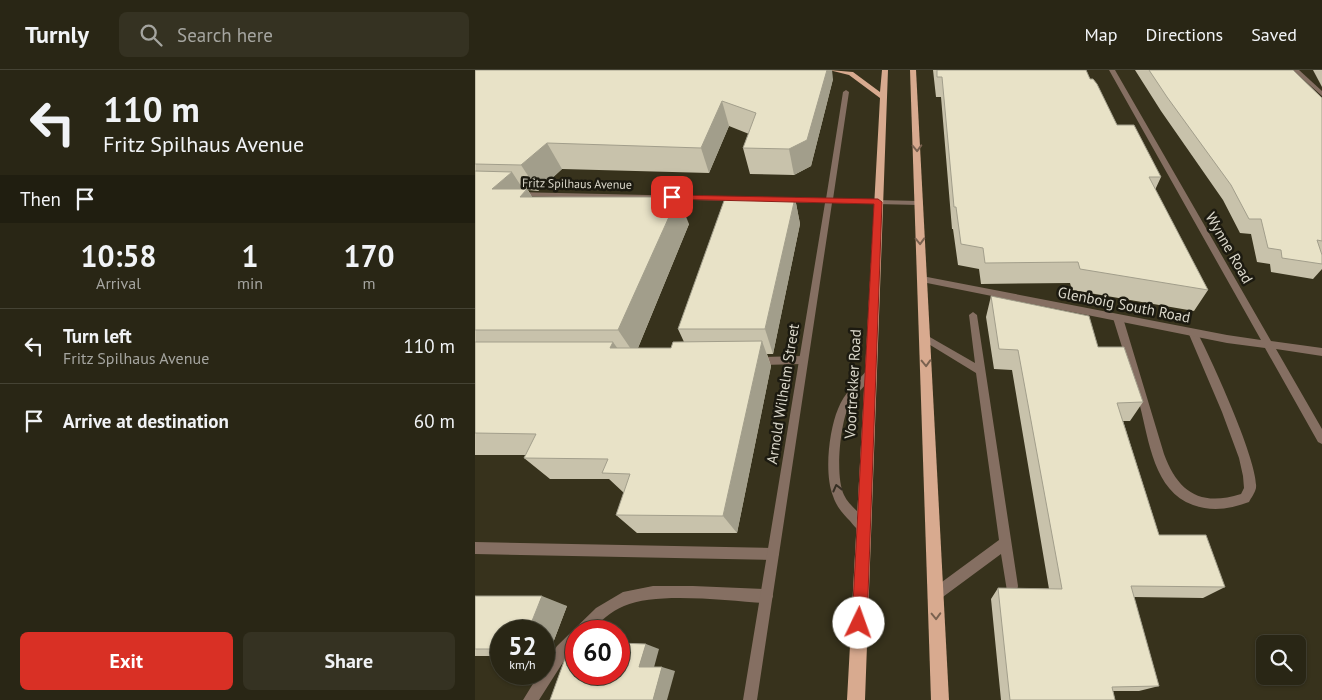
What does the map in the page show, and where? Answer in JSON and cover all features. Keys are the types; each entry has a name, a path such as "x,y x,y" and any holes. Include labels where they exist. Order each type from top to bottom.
{"main road":[{"path":"832,70 851,73 883,97"},
{"name":"Voortrekker Road","path":"856,700 885,70"},
{"path":"913,70 940,700"}],"street":[{"name":"Wynne Road","path":"1112,70 1322,439"},
{"path":"1296,70 1322,94"},
{"name":"Arnold Wilhelm Street","path":"750,700 846,92"},
{"name":"Fritz Spilhaus Avenue","path":"505,194 750,199"},
{"path":"770,200 919,203"},
{"name":"Glenboig South Road","path":"922,279 1227,339 1322,352"},
{"path":"973,315 1012,586"},
{"path":"1118,318 1157,444 1175,488 1193,501 1226,504 1245,498 1250,489 1249,477 1235,433 1193,332"},
{"path":"925,338 981,371"},
{"path":"744,361 803,360"},
{"path":"864,528 838,495 835,471 839,421 843,407 871,372"},
{"path":"936,595 1006,543"},
{"path":"475,548 773,554"},
{"path":"591,620 624,598 639,594 668,592 766,596"},
{"path":"530,700 565,649"}],"building":[{"path":"475,70 827,70 807,140 789,149 743,148 756,113 722,101 701,148 547,143 521,165 475,164"},
{"path":"937,70 1086,70 1090,79 1093,79 1097,84 1117,125 1134,125 1161,177 1149,177 1208,290 1080,269 1078,262 985,263 983,248 961,244 956,207 954,207 942,77 937,77"},
{"path":"1149,70 1293,70 1322,98 1322,241 1317,240 1322,255 1322,264 1282,258 1281,250 1268,248 1261,219 1249,219 1231,185"},
{"path":"475,171 512,172 492,189 527,189 520,197 678,197 618,330 475,330"},
{"path":"725,198 795,198 765,329 678,329"},
{"path":"991,296 1089,316 1098,347 1124,347 1143,402 1117,403 1159,535 1206,535 1225,587 1131,586 1159,686 1112,687 1115,700 1010,700 998,588 1062,589 1018,350 999,349"},
{"path":"762,341 723,516 616,515 630,474 602,473 608,459 524,458 536,434 475,433 475,342 613,342 610,348 671,348 673,342"},
{"path":"475,596 542,596 532,620 490,620 490,649 475,649"},
{"path":"630,643 646,644 639,667 662,667 653,700 550,700 565,659 565,685 630,685"}],"route":[{"path":"672,197 878,202 859,623"}]}
